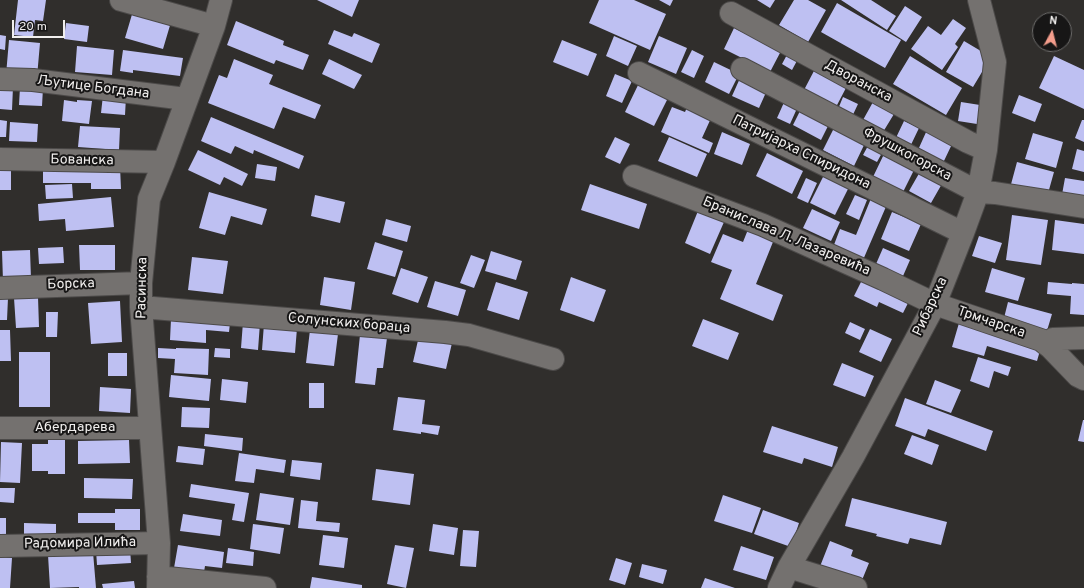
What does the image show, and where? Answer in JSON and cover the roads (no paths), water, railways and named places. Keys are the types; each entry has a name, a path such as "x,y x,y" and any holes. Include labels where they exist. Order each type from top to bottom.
{"street":[{"path":"120,0 214,26"},
{"name":"Расинска","path":"158,582 160,543 141,308 141,283 149,199 214,26 221,0"},
{"name":"Рибарска","path":"779,588 789,567 853,457 935,304 978,192 986,150 995,62 979,0"},
{"name":"Дворанска","path":"731,13 968,142 986,150"},
{"name":"Фрушкогорска","path":"742,69 978,192 995,193 1084,208"},
{"name":"Патријарха Спиридона","path":"639,73 963,233"},
{"name":"Љутице Богдана","path":"0,78 34,80 186,99"},
{"name":"Бованска","path":"0,159 164,162"},
{"name":"Бранислава Л. Лазаревића","path":"634,176 763,225 935,304"},
{"name":"Борска","path":"0,288 141,283"},
{"name":"Трмчарска","path":"935,304 1041,340 1051,348 1078,376 1084,379"},
{"name":"Солунских бораца","path":"141,308 445,332 469,335 553,359"},
{"path":"1046,344 1053,339 1084,338"},
{"name":"Абердарева","path":"0,428 150,428"},
{"name":"Радомира Илића","path":"0,546 160,543"},
{"path":"789,567 856,588"},
{"path":"158,582 265,588"}]}
